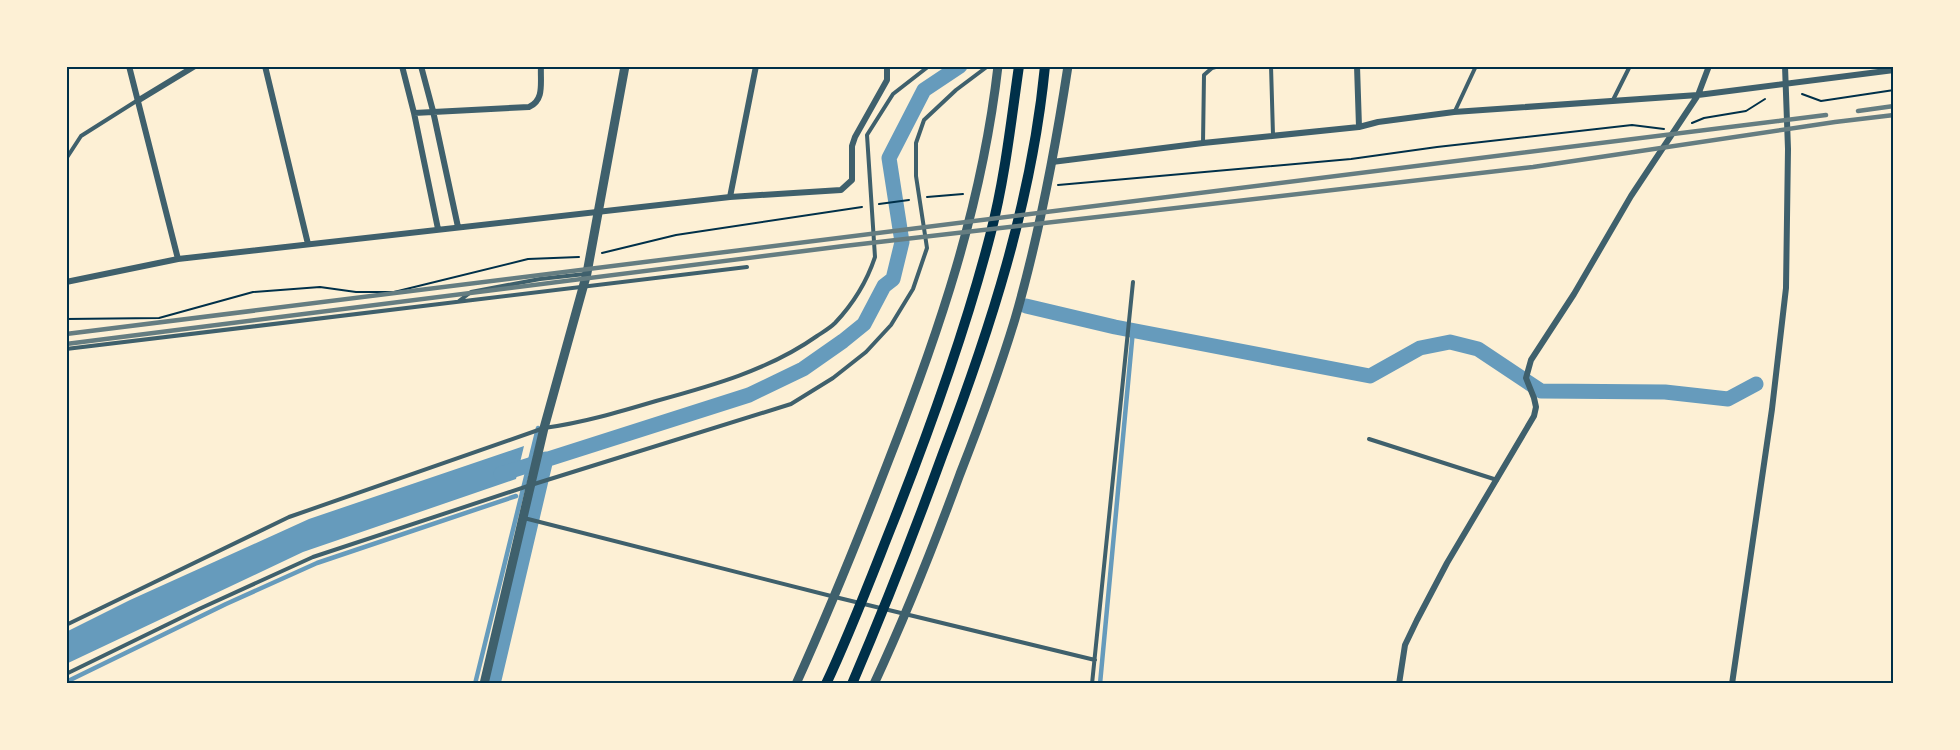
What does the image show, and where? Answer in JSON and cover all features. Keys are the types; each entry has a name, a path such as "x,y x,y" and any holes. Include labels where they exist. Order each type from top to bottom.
{"main road":[{"path":"826,684 866,605 966,319 992,231 1019,66"},
{"path":"852,684 884,609 969,384 999,296 1030,167 1045,66"}],"street":[{"path":"129,66 178,259"},
{"path":"138,100 195,66"},
{"path":"265,66 308,244"},
{"path":"402,66 438,229"},
{"path":"421,66 458,227"},
{"path":"414,113 529,108 540,98 541,66"},
{"path":"484,684 544,429 587,273 625,66"},
{"path":"730,197 756,66"},
{"path":"66,282 178,259 730,197 841,189 848,186 852,180 852,146 887,80 887,66"},
{"path":"796,684 835,597 918,384 962,252 988,131 998,66"},
{"path":"874,684 906,614 984,411 1015,320 1042,215 1068,66"},
{"path":"1357,66 1359,127"},
{"path":"1400,684 1405,645 1417,620 1534,416 1536,407 1526,378 1531,360 1574,294 1631,196 1677,130 1698,95 1709,66"},
{"path":"1732,684 1772,409 1786,288 1788,149 1785,66"},
{"path":"1052,162 1359,127 1378,122 1454,112 1698,95 1894,70"}],"lane":[{"path":"66,625 288,517 544,429 580,423 754,370 802,347 834,324 855,298 869,274 874,256 867,135 893,94 929,66"},
{"path":"66,674 199,609 313,557 531,484 791,404 832,378 866,352 891,325 913,289 927,248 915,156 916,143 924,120 956,90 988,66"},
{"path":"1203,143 1204,75 1212,68 1219,66"},
{"path":"1271,66 1273,135"},
{"path":"1454,112 1476,66"},
{"path":"1613,101 1630,66"},
{"path":"66,159 81,136 138,100"},
{"path":"66,349 747,267"},
{"path":"458,301 471,292 587,273"},
{"path":"1092,684 1133,282"},
{"path":"1369,439 1498,480"},
{"path":"524,518 866,605 1095,660"}],"path":[{"path":"1802,94 1821,101 1894,90"},
{"path":"1135,178 1351,159 1632,125 1677,130 1704,118 1746,111 1765,99"},
{"path":"66,319 159,318 253,292 320,287 356,292 394,292 528,259 590,256 676,235 833,211"}],"water":[{"path":"524,446 516,479 303,552 66,664 66,632 130,600 309,519"}],"waterway":[{"path":"501,474 749,395 803,369 864,324 884,286 893,279 902,242 889,158 924,90 960,66"},
{"path":"1026,306 1115,327 1370,376 1420,348 1450,342 1478,349 1541,391 1665,392 1728,399 1756,384"},
{"path":"1100,684 1133,330"},
{"path":"475,684 538,428"},
{"path":"493,684 546,459"},
{"path":"66,682 226,604 317,563 516,496"}],"railway":[{"path":"1858,111 1894,106"},
{"path":"66,334 1826,115"},
{"path":"66,344 844,246 1533,167 1894,115"}]}
